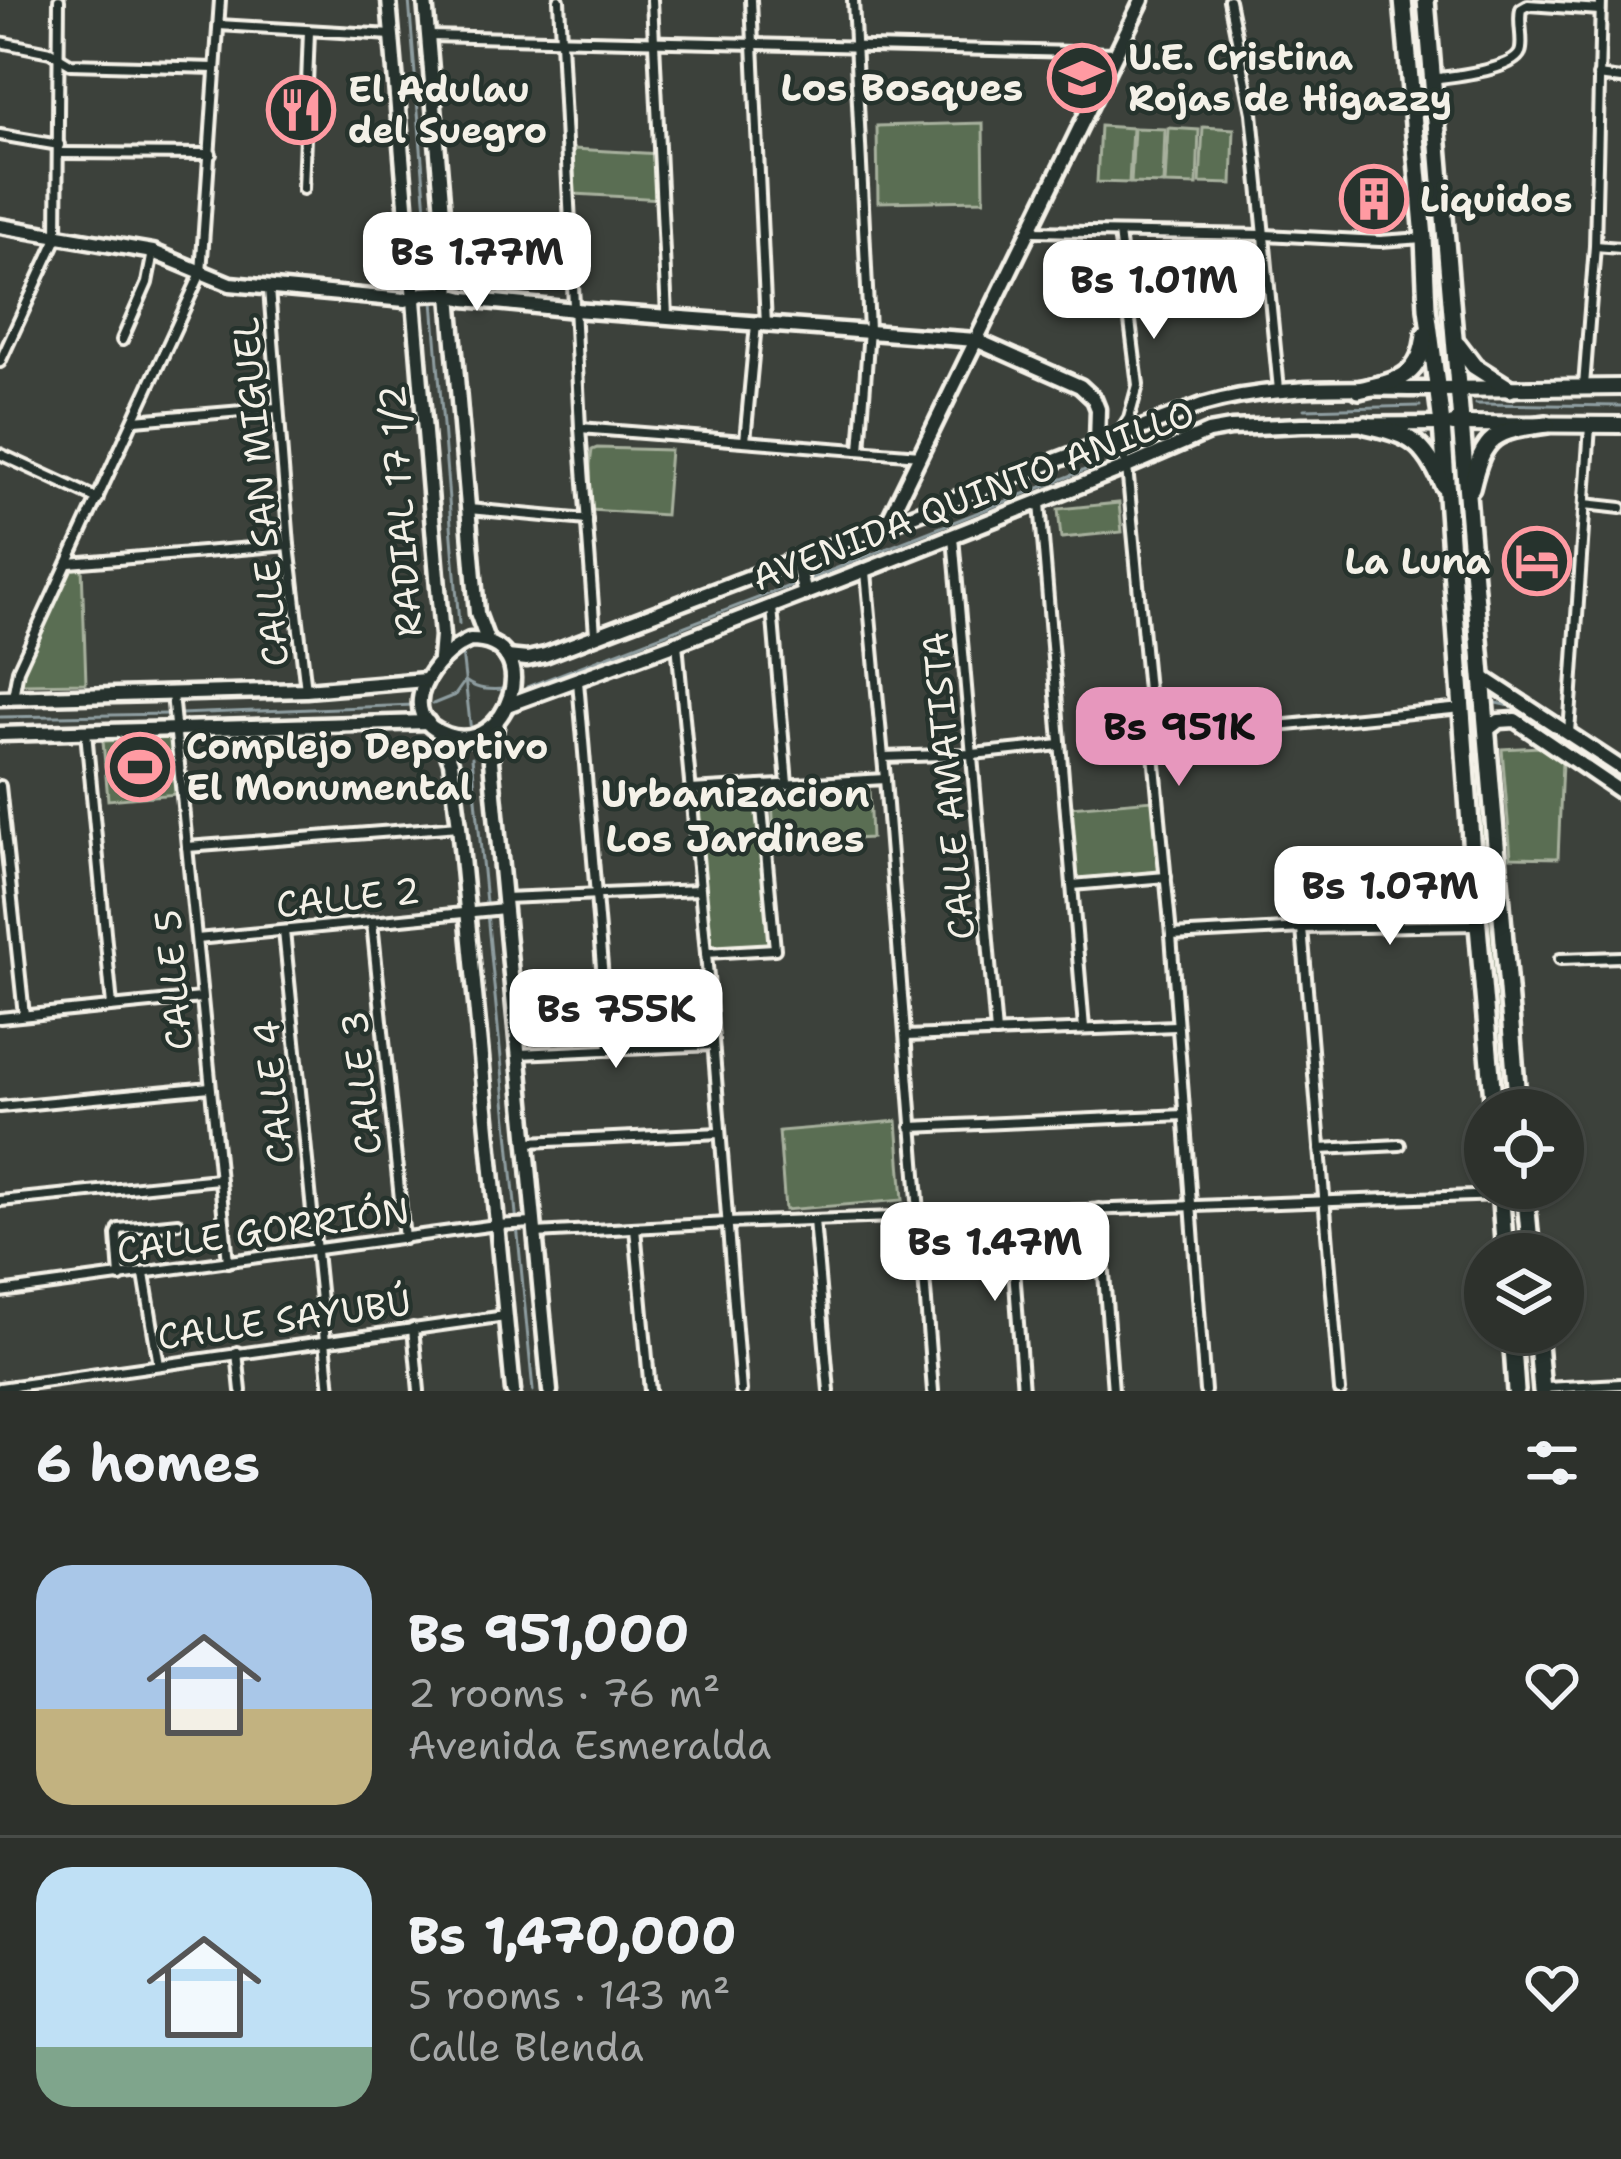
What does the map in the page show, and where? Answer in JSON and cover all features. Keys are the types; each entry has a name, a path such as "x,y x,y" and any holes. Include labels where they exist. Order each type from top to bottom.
{"highway":[{"path":"1403,0 1427,308 1438,389 1468,502 1516,1089"},
{"path":"1426,0 1456,342 1458,389 1447,496 1492,1089"},
{"path":"1359,390 1400,379 1414,368 1423,351 1427,308"},
{"path":"1456,342 1474,366 1510,388"},
{"path":"1468,502 1476,464 1491,440 1513,428 1547,424"},
{"path":"1366,425 1393,430 1420,446 1447,496"},
{"path":"1471,837 1484,847 1494,838"},
{"path":"1473,868 1484,860 1492,862 1497,872"},
{"path":"1513,1353 1516,1391"},
{"path":"1539,1353 1542,1389"}],"main road":[{"name":"RADIAL 17 1/2","path":"389,0 442,636 440,659"},
{"name":"RADIAL 17 1/2","path":"425,0 477,613 487,640"},
{"path":"886,524 1142,0"},
{"path":"0,226 153,252 230,284 268,289 406,300 442,293 574,310 976,340 1080,386 1097,409 1097,443"},
{"name":"AVENIDA QUINTO ANILLO","path":"507,658 527,659 595,636 1118,435 1224,399 1279,390 1621,387"},
{"name":"AVENIDA QUINTO ANILLO","path":"507,705 772,607 1208,432 1366,425 1621,425"},
{"path":"796,559 806,593"},
{"path":"487,640 507,658 514,679 507,705 497,720 475,736 459,739 440,733 421,710 425,680 457,646 487,640"},
{"path":"1481,676 1621,768"},
{"path":"6,697 305,690 425,680"},
{"path":"497,720 490,761 500,906 519,1054 531,1226 550,1391"},
{"path":"1486,731 1499,721 1516,720 1621,792"},
{"path":"0,734 428,722"},
{"path":"440,733 451,762 469,912 513,1391"}],"street":[{"path":"0,362 58,238 59,0"},
{"path":"6,697 200,273 220,0"},
{"path":"559,0 595,636"},
{"path":"652,0 667,317"},
{"path":"745,441 761,325 752,0"},
{"path":"853,0 869,330 860,451"},
{"path":"1229,0 1247,80 1279,390"},
{"path":"1432,79 1516,60 1522,51 1519,16 1528,5 1600,5 1594,246 1584,388"},
{"path":"219,25 393,35"},
{"path":"303,189 309,31"},
{"path":"429,36 1116,53"},
{"path":"0,42 57,56 70,64 215,68"},
{"path":"1598,76 1621,79"},
{"path":"0,135 60,149 211,154"},
{"path":"1029,231 1381,242 1424,238"},
{"path":"1119,233 1138,385 1129,418 1118,435 1127,467 1166,877 1204,1391"},
{"path":"1594,246 1621,248"},
{"path":"122,340 147,283 153,252"},
{"name":"CALLE SAN MIGUEL","path":"268,289 305,690"},
{"path":"134,420 278,408"},
{"path":"1569,733 1590,424"},
{"path":"580,428 920,455"},
{"path":"0,454 98,499"},
{"path":"1040,501 1084,1028"},
{"path":"1585,504 1621,508"},
{"path":"468,509 587,520"},
{"name":"CALLE AMATISTA","path":"952,536 995,1033"},
{"path":"68,563 289,545"},
{"path":"866,570 933,1391"},
{"path":"772,607 787,784"},
{"path":"677,643 741,1391"},
{"path":"578,680 609,1050"},
{"name":"CALLE 5","path":"172,694 228,1262"},
{"path":"1153,738 1462,708"},
{"path":"86,732 112,1006"},
{"path":"883,757 1060,745"},
{"path":"691,790 885,779"},
{"path":"0,786 24,1015"},
{"path":"706,953 775,949 760,786"},
{"path":"188,847 459,826"},
{"path":"1072,885 1166,877"},
{"name":"CALLE 2","path":"197,939 596,895 700,890"},
{"name":"CALLE 3","path":"372,922 404,1239"},
{"path":"1171,935 1477,926"},
{"path":"1302,928 1340,1391"},
{"name":"CALLE 4","path":"284,931 330,1391"},
{"path":"1560,958 1621,957"},
{"path":"0,1018 202,998"},
{"path":"906,1036 1176,1026"},
{"path":"519,1054 712,1045"},
{"path":"0,1107 211,1087"},
{"path":"911,1127 1184,1115"},
{"path":"526,1142 720,1133"},
{"path":"1320,1149 1400,1145"},
{"path":"0,1201 218,1179"},
{"name":"CALLE GORRIÓN","path":"0,1292 499,1225 635,1228 1464,1193"},
{"path":"1099,1209 1113,1391"},
{"path":"1010,1214 1024,1391"},
{"path":"814,1220 829,1391"},
{"path":"120,1277 119,1229 178,1223"},
{"path":"635,1228 650,1391"},
{"path":"144,1274 159,1364"},
{"name":"CALLE SAYUBÚ","path":"0,1388 506,1316"},
{"path":"413,1328 419,1391"},
{"path":"237,1352 241,1391"},
{"path":"1542,1389 1621,1384"}],"green space":[{"path":"1410,0 1420,0 1452,376 1445,381 1442,376"},
{"path":"983,123 984,200 878,202 877,126"},
{"path":"1100,126 1132,128 1129,183 1097,182"},
{"path":"1203,127 1234,129 1232,184 1200,183"},
{"path":"1134,128 1165,129 1163,184 1131,183"},
{"path":"1168,128 1199,130 1197,185 1165,184"},
{"path":"573,149 660,154 662,199 575,194"},
{"path":"1447,427 1454,427 1489,837 1482,843 1478,841"},
{"path":"592,450 670,450 665,515 591,510 590,464"},
{"path":"1119,503 1122,532 1061,538 1058,509"},
{"path":"82,566 86,683 21,684 24,661 68,570"},
{"name":"Complejo Deportivo El Monumental","path":"174,738 178,794 108,800 103,741"},
{"path":"1540,747 1562,762 1558,858 1511,857 1502,749"},
{"path":"755,789 772,943 770,947 710,949 698,799 703,794"},
{"path":"869,790 871,838 774,843 772,795"},
{"path":"1153,800 1160,870 1078,880 1069,807"},
{"path":"1486,863 1497,944 1508,1089 1497,1089 1481,867"},
{"path":"897,1121 903,1200 785,1210 779,1131"}],"waterway":[{"path":"409,0 432,285"},
{"path":"433,301 459,624"},
{"path":"1476,404 1621,406"},
{"path":"1304,409 1420,406"},
{"path":"812,578 1085,470"},
{"path":"527,687 797,583"},
{"path":"462,652 471,732"},
{"path":"433,704 455,695 465,681 480,688 509,689"},
{"path":"1496,703 1510,706 1621,780"},
{"path":"179,714 415,705"},
{"path":"0,717 168,714"},
{"path":"472,757 533,1391"}],"place":[{"name":"U.E. Cristina Rojas de Higazzy","path":"1082,78"},
{"name":"El Adulau del Suegro","path":"301,110"},
{"name":"Liquidos","path":"1374,199"},
{"name":"La Luna","path":"1537,561"},
{"name":"Complejo Deportivo El Monumental","path":"140,767"}],"district":[{"name":"Los Bosques","path":"902,87"},
{"name":"Urbanizacion Los Jardines","path":"735,816"}]}
